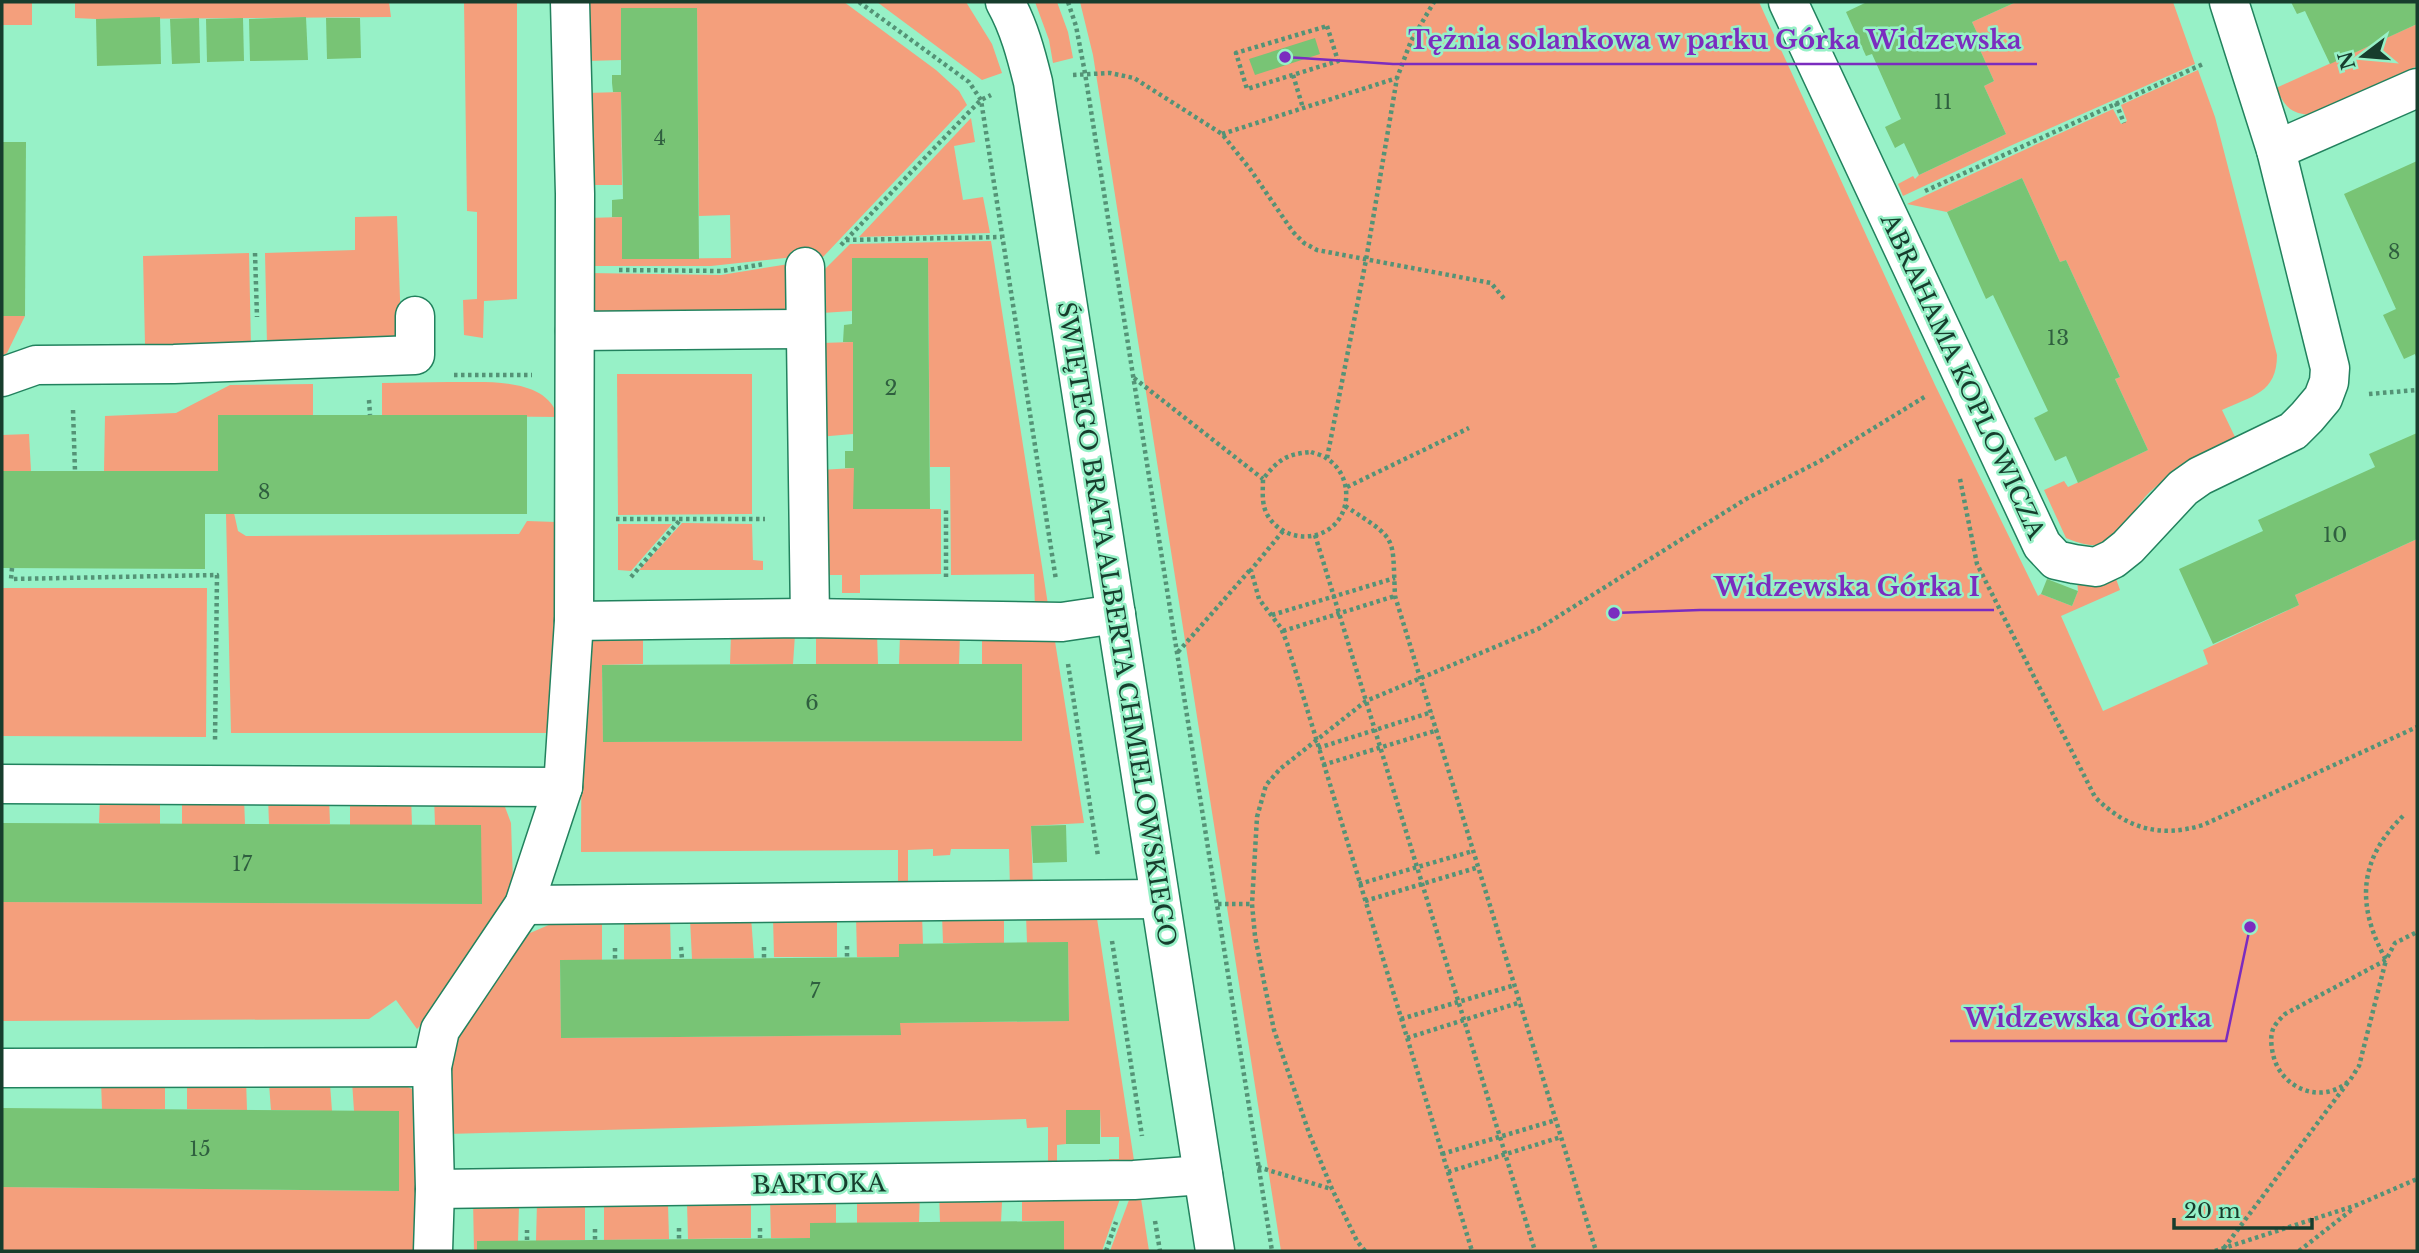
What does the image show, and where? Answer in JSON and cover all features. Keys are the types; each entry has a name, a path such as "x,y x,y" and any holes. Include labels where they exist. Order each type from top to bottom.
{"street":[{"path":"433,1251 435,1189 432,1067 440,1030 524,905 563,787 583,621 575,519 574,88 570,2"},
{"name":"ŚWIĘTEGO BRATA ALBERTA CHMIELOWSKIEGO","path":"1005,2 1022,41 1033,82 1215,1251"},
{"name":"ABRAHAMA KOPLOWICZA","path":"1788,2 2042,545 2056,560 2095,567 2113,559 2128,547 2183,488 2200,476 2293,431 2323,398 2329,382 2330,368 2276,150 2229,2"},
{"path":"2276,150 2417,88"},
{"path":"805,267 810,618"},
{"path":"2,377 36,365 415,355 415,316"},
{"path":"575,331 805,329"},
{"path":"583,621 810,618 1062,622 1116,614"},
{"path":"2,784 563,787"},
{"path":"524,905 1159,899"},
{"path":"2,1068 432,1067"},
{"name":"BARTOKA","path":"435,1189 1134,1180 1203,1175"}],"path":[{"path":"1068,2 1076,26 1085,74 1272,1251"},
{"path":"1327,458 1366,260 1397,78 1411,41 1434,2"},
{"path":"1327,26 1338,61 1293,75 1247,89 1236,53 1327,26"},
{"path":"1885,209 2196,67 2244,49"},
{"path":"805,267 820,265 981,100 1009,86 1085,74 1110,73 1134,78 1222,134 1250,169 1293,232 1304,243 1318,250 1491,284 1506,301"},
{"path":"1293,75 1303,108"},
{"path":"1222,134 1397,78"},
{"path":"2116,103 2124,123"},
{"path":"846,240 1002,237"},
{"path":"255,253 258,361"},
{"path":"575,269 722,271 766,264"},
{"path":"1134,378 1263,479"},
{"path":"1365,1251 1357,1241 1332,1189 1301,1111 1275,1030 1255,936 1252,904 1257,817 1266,785 1280,769 1366,701 1538,629 1746,499 1820,461 1923,398 1964,380"},
{"path":"73,410 75,471"},
{"path":"1347,487 1469,428"},
{"path":"1294,453 1311,453 1327,458 1339,470 1347,487 1345,506 1340,518 1328,530 1314,536 1295,536 1283,531 1268,516 1263,500 1263,479 1281,460 1294,453"},
{"path":"1345,506 1390,538 1394,547 1395,596 1596,1251"},
{"path":"946,509 946,620"},
{"path":"575,519 808,519"},
{"path":"583,621 681,519"},
{"path":"1178,652 1283,531"},
{"path":"1314,536 1535,1251"},
{"path":"12,568 11,579 217,575 215,784"},
{"path":"1251,570 1259,599 1283,631 1472,1251"},
{"path":"1272,615 1395,578"},
{"path":"1283,631 1395,596"},
{"path":"1318,748 1432,712"},
{"path":"1324,765 1438,730"},
{"path":"2386,960 2373,936 2366,907 2366,882 2372,860 2384,834 2403,816"},
{"path":"1359,884 1473,851"},
{"path":"1365,901 1479,867"},
{"path":"1217,904 1252,904"},
{"path":"2224,1249 2359,1066 2386,960 2395,943 2417,933"},
{"path":"2349,1080 2329,1091 2309,1092 2297,1088 2285,1079 2275,1064 2271,1046 2273,1028 2285,1014 2386,960"},
{"path":"1401,1019 1516,985"},
{"path":"1407,1038 1521,1002"},
{"path":"1442,1154 1556,1120"},
{"path":"1448,1172 1561,1137"},
{"path":"1258,1167 1332,1189"},
{"path":"2215,1251 2357,1205 2417,1179"},
{"path":"2299,1251 2357,1205"}],"shaded area":[{"path":"2,2 32,2 32,25 2,25"},
{"path":"75,2 389,2 391,17 96,19 75,18"},
{"path":"464,2 517,2 517,299 484,301 483,338 464,335 463,300 477,299 477,212 467,211"},
{"path":"587,2 844,2 936,70 959,91 967,105 823,257 794,257 711,266 588,266 588,218 622,217 623,259 731,258 730,215 699,216 697,8 622,8 622,60 587,61"},
{"path":"877,2 966,2 992,44 1002,73 982,80"},
{"path":"1035,2 1057,2 1068,32 1073,58 1053,63 1049,40"},
{"path":"1080,2 1759,2 1935,385 2038,596 2041,594 2072,606 2078,591 2077,580 2115,576 2120,590 2061,616 2103,711 2208,664 2203,650 2299,605 2295,595 2417,539 2417,1251 1281,1251 1093,55"},
{"path":"2016,2 2173,2 2195,64 1903,196 1898,184 1913,176 1915,179 2006,134 1984,86 1994,81 1980,50 1984,48 1972,22"},
{"path":"2417,24 2417,66 2310,115 2288,108 2282,100 2276,88"},
{"path":"2198,70 2215,117 2277,355 2276,368 2273,378 2261,392 2222,410 2236,439 2165,479 2145,497 2119,532 2107,542 2097,545 2081,543 2066,538 2044,490 2064,481 2068,487 2148,450 2115,379 2120,377 2066,260 2060,262 2022,178 1947,212 1907,204 2113,109 2121,124 2127,121 2121,105"},
{"path":"621,92 622,185 587,185 586,93"},
{"path":"971,118 975,142 954,146 963,200 983,197 990,233 859,237"},
{"path":"397,216 401,326 392,339 267,344 265,253 355,250 355,217"},
{"path":"991,241 1049,611 1035,610 1034,574 951,575 950,467 930,467 928,258 852,258 852,311 822,313 818,276 850,244"},
{"path":"249,253 251,346 217,343 145,345 143,256"},
{"path":"789,264 788,306 781,312 593,313 588,273 721,275"},
{"path":"2,316 25,316 7,353 2,356"},
{"path":"853,342 853,434 818,437 821,343"},
{"path":"617,374 752,374 752,514 618,515"},
{"path":"495,382 527,388 541,394 551,403 558,417 382,415 382,383"},
{"path":"313,384 313,415 218,415 218,471 104,471 105,416 176,413 230,385"},
{"path":"29,434 31,471 2,471 2,435"},
{"path":"854,468 854,509 941,509 941,574 860,575 860,593 842,593 842,575 819,575 820,470"},
{"path":"234,513 238,531 246,536 519,534 527,521 556,522 554,733 231,733 226,514"},
{"path":"682,523 752,524 753,560 763,561 763,570 639,570"},
{"path":"618,524 672,524 631,571 618,570"},
{"path":"2,588 207,588 206,737 2,736"},
{"path":"643,634 643,664 602,665 603,742 1022,741 1022,664 982,664 982,634 1054,635 1084,823 1031,826 1033,889 1010,889 1009,849 951,849 950,855 933,856 933,849 908,850 908,890 898,890 898,850 581,852 582,650 587,640"},
{"path":"877,634 878,664 816,664 816,635"},
{"path":"960,634 959,664 899,664 900,635"},
{"path":"731,635 795,635 793,664 730,664"},
{"path":"100,796 160,796 160,824 99,823"},
{"path":"182,796 244,798 245,824 182,824"},
{"path":"411,796 412,825 350,825 350,797"},
{"path":"434,796 491,798 505,807 511,823 513,881 488,936 442,1003 417,1029 396,1000 369,1019 2,1021 2,902 481,904 481,825 435,825"},
{"path":"268,797 329,797 330,824 269,824"},
{"path":"1096,912 1135,1167 1109,1168 1109,1159 1119,1159 1119,1137 1101,1137 1100,1110 1066,1110 1066,1144 1057,1145 1057,1169 1048,1169 1048,1127 1027,1128 1026,1119 447,1134 449,1067 458,1027 530,933 551,924 602,918 602,960 560,961 561,1038 900,1035 900,1023 1069,1021 1068,942 1027,943 1026,915"},
{"path":"837,915 837,957 774,957 773,917"},
{"path":"922,915 923,944 899,957 857,957 856,916"},
{"path":"942,915 1004,915 1004,943 943,943"},
{"path":"751,917 754,958 692,959 690,919"},
{"path":"624,919 670,919 671,959 624,960"},
{"path":"246,1079 247,1110 187,1109 187,1081"},
{"path":"101,1081 165,1082 165,1109 102,1109"},
{"path":"352,1081 400,1083 414,1090 417,1251 2,1251 2,1187 398,1191 399,1112 354,1111"},
{"path":"269,1084 330,1084 332,1111 271,1110"},
{"path":"1123,1190 1102,1251 1064,1251 1063,1221 1022,1221 1022,1193"},
{"path":"1132,1192 1140,1192 1149,1251 1110,1251"},
{"path":"920,1193 919,1222 857,1223 857,1195"},
{"path":"939,1193 979,1193 980,1203 1002,1202 1001,1222 940,1222"},
{"path":"836,1195 836,1223 810,1223 810,1238 771,1238 770,1199"},
{"path":"473,1200 519,1206 518,1241 477,1242 477,1251 474,1251"},
{"path":"751,1202 751,1238 688,1239 687,1203"},
{"path":"537,1203 585,1204 585,1240 536,1241"},
{"path":"604,1203 668,1204 669,1239 604,1240"}],"building":[{"path":"1867,2 2016,2 1972,22 1984,48 1980,50 1994,81 1984,86 2006,134 1919,175 1904,143 1895,148 1885,127 1901,119 1872,54 1866,56 1846,12"},
{"path":"2291,2 2417,2 2417,24 2330,64 2305,11 2297,14"},
{"path":"621,8 697,8 699,259 622,259 622,217 612,217 612,200 623,199 621,92 613,92 612,83 612,75 621,75"},
{"path":"160,17 161,64 97,66 96,19"},
{"path":"306,17 308,60 250,61 249,19"},
{"path":"199,18 200,63 172,64 170,19"},
{"path":"243,18 244,61 207,62 206,19"},
{"path":"326,18 360,18 361,58 327,59"},
{"path":"1315,38 1320,54 1255,75 1249,59"},
{"path":"2,142 26,142 25,316 2,316"},
{"path":"2417,161 2417,359 2415,354 2404,359 2383,315 2396,309 2344,194"},
{"path":"2022,178 2060,262 2066,260 2120,377 2115,379 2148,450 2078,483 2066,456 2055,461 2034,418 2048,411 1993,295 1986,299 1947,212"},
{"path":"852,258 928,258 930,509 853,509 854,468 845,468 845,451 853,451 853,342 843,342 844,325 852,324"},
{"path":"218,415 527,415 527,514 205,514 205,569 2,568 2,471 218,471"},
{"path":"2417,433 2417,539 2295,595 2299,605 2213,644 2179,569 2263,531 2258,520 2375,467 2369,454"},
{"path":"2047,579 2078,591 2072,606 2041,594"},
{"path":"1022,664 1022,741 603,742 602,665"},
{"path":"2,823 481,825 482,904 2,902"},
{"path":"1066,825 1067,862 1033,863 1031,826"},
{"path":"1068,942 1069,1021 900,1023 901,1035 561,1038 560,960 899,957 899,944"},
{"path":"2,1108 399,1111 399,1191 2,1187"},
{"path":"1066,1110 1100,1110 1100,1144 1066,1144"},
{"path":"1064,1221 1064,1251 477,1251 477,1241 810,1238 810,1223"}],"place":[{"name":"Tężnia solankowa w parku Górka Widzewska","path":"1285,57"},
{"name":"Widzewska Górka I","path":"1614,613"},
{"name":"Widzewska Górka","path":"2250,927"}]}
